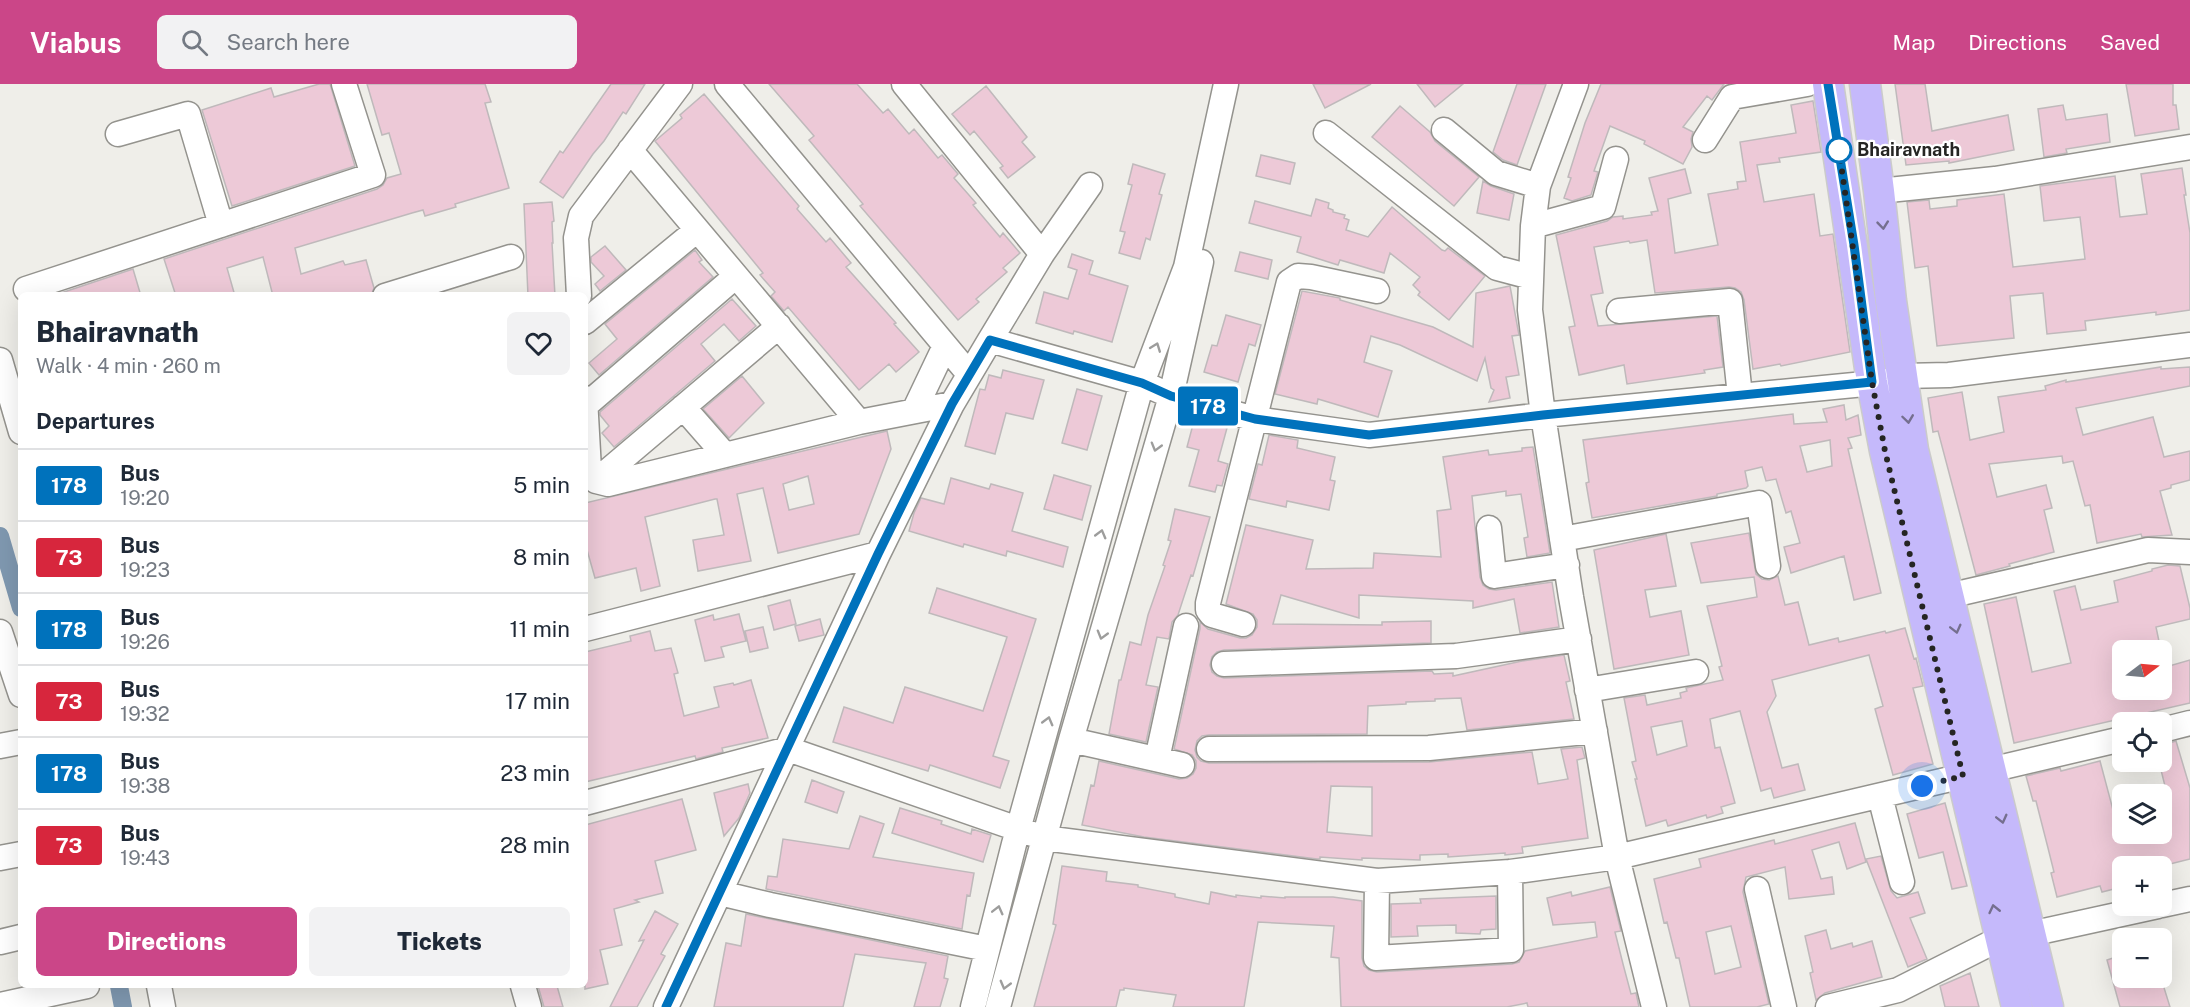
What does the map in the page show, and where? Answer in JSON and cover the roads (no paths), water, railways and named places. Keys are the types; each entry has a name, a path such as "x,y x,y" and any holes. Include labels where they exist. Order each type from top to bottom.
{"main road":[{"path":"1828,84 1854,245 1872,382 1885,451 1976,773 2016,936 2048,1007"},
{"path":"1865,84 1891,301 1913,450 1948,596 1976,773"},
{"path":"2016,936 2018,1007"}],"street":[{"path":"26,289 374,175 344,84"},
{"path":"579,292 576,238 581,216 680,84"},
{"path":"727,84 969,374"},
{"path":"973,1007 1019,829 1142,383 1186,267 1226,84"},
{"path":"998,1007 1071,740 1171,396 1242,84"},
{"path":"1575,84 1538,186 1533,226 1530,310 1543,415 1587,690 1617,857 1654,1007"},
{"path":"1705,140 1732,97 1807,84"},
{"path":"912,87 1042,254"},
{"path":"118,134 188,114 222,225"},
{"path":"1444,130 1496,173 1538,186"},
{"path":"1326,132 1497,268 1531,277"},
{"path":"1879,191 1995,179 2190,147"},
{"path":"630,150 859,422"},
{"path":"1533,226 1603,207 1616,159"},
{"path":"666,1007 878,554 952,404 1042,254 1090,184"},
{"path":"588,320 697,230"},
{"path":"398,292 511,257"},
{"path":"588,403 736,276"},
{"path":"1243,624 1212,615 1208,610 1208,603 1289,282 1298,276 1311,276 1377,291"},
{"path":"1619,311 1730,301 1740,396"},
{"path":"596,481 779,326"},
{"path":"990,340 1142,383 1171,396 1255,419 1369,435 1543,415 1885,382 1902,375 1949,375 2190,345"},
{"path":"914,411 945,346"},
{"path":"0,360 18,422"},
{"path":"588,454 589,470 596,481 608,484 859,422 952,404"},
{"path":"683,407 725,455"},
{"path":"1562,539 1759,503 1768,566"},
{"path":"1489,528 1494,576 1567,565"},
{"path":"1948,596 2148,550 2190,552"},
{"path":"588,628 878,554"},
{"path":"1157,759 1186,626"},
{"path":"0,632 18,686"},
{"path":"1224,664 1456,656 1579,639"},
{"path":"1587,690 1696,672"},
{"path":"2172,728 2190,723"},
{"path":"1209,749 1429,747 1595,731"},
{"path":"1071,740 1182,765"},
{"path":"588,802 788,749 1044,838 1377,881 1510,873 1617,857 2112,741"},
{"path":"0,746 18,743"},
{"path":"1881,795 1902,882"},
{"path":"0,858 18,855"},
{"path":"1377,881 1376,958 1511,950 1510,873"},
{"path":"1757,889 1784,1007"},
{"path":"720,893 987,949"},
{"path":"2172,903 2190,899"},
{"path":"1828,1007 1898,990 2016,936 2112,916"},
{"path":"0,942 18,938"},
{"path":"0,1005 79,988"},
{"path":"88,988 92,1007"},
{"path":"159,988 163,1007"},
{"path":"524,988 529,1007"}],"waterway":[{"path":"0,536 18,598"},
{"path":"119,988 123,1007"}],"place":[{"name":"Bhairavnath","path":"1839,150"}]}
